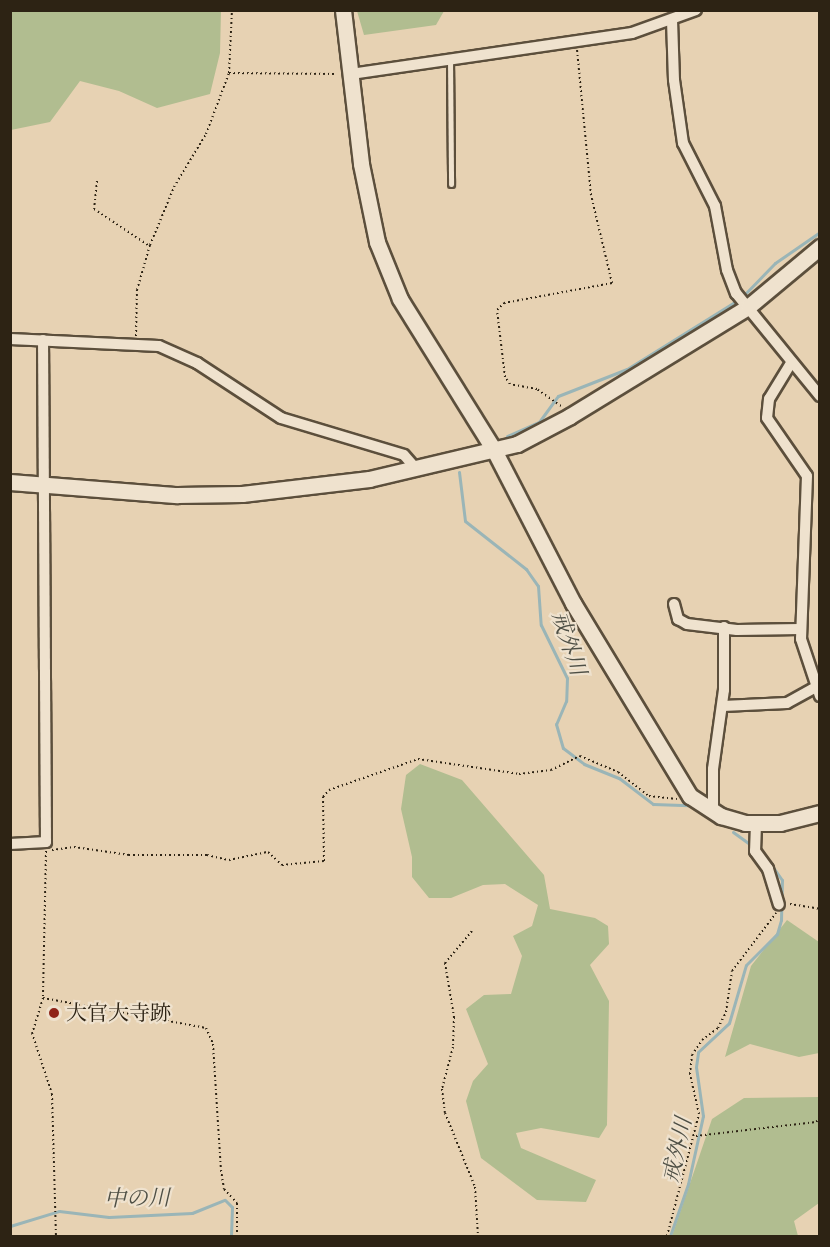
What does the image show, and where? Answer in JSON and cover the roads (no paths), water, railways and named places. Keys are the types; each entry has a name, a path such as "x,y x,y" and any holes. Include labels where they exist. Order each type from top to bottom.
{"street":[{"path":"343,10 361,164 377,242 410,317 494,450 573,603 690,796 730,820 756,824 819,813"},
{"path":"351,74 632,33 696,10"},
{"path":"672,20 674,80 683,143 715,206 727,270 736,293 819,396"},
{"path":"10,482 206,496 369,479 417,470 494,450 533,438 748,307 819,247"},
{"path":"10,339 115,346 135,342 184,356 294,424 404,455 417,470"},
{"path":"10,844 46,847 42,483 43,340"},
{"path":"723,706 776,706 819,691 817,672 803,648 800,629 809,485 803,467 772,427 767,407 791,363"},
{"path":"675,604 682,623 724,627 800,629"},
{"path":"713,811 713,769 723,706 724,627"},
{"path":"756,824 755,847 768,869 779,904"}],"lane":[{"path":"450,59 451,184"}],"waterway":[{"name":"戒外川","path":"743,296 775,263 820,232"},
{"name":"戒外川","path":"507,436 539,422 558,396 627,369 738,300"},
{"name":"戒外川","path":"459,472 465,521 526,569 538,586 541,625 567,678 566,701 556,724 563,748 584,764 619,778 653,804 689,805"},
{"name":"戒外川","path":"733,832 754,847"},
{"name":"戒外川","path":"670,1236 688,1184 703,1116 696,1067 698,1052 729,1023 746,965 777,934 781,920 782,880 764,854"},
{"name":"中の川","path":"10,1226 59,1211 109,1217 192,1213 225,1200 232,1207 231,1236"}],"place":[{"name":"大官大寺跡","path":"54,1013"}]}
